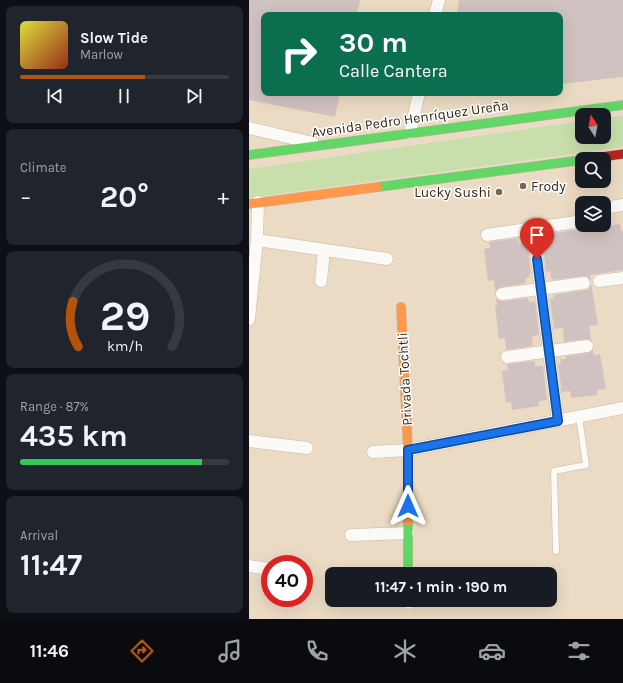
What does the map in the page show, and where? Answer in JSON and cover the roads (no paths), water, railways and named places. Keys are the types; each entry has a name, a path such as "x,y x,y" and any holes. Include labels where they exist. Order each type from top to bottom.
{"main road":[{"name":"Avenida Pedro Henríquez Ureña","path":"249,155 623,105"},
{"path":"611,156 623,154"},
{"path":"253,203 575,161"},
{"name":"Privada Tochtli","path":"401,308 408,450 409,567"}],"street":[{"path":"436,12 439,0"},
{"path":"410,133 418,96"},
{"path":"249,128 322,145"},
{"path":"249,319 257,240 253,203"},
{"path":"611,207 623,205"},
{"path":"487,236 533,230 575,222"},
{"path":"533,230 558,421"},
{"path":"257,240 387,259"},
{"path":"321,281 324,251"},
{"path":"599,281 623,278"},
{"path":"502,294 584,283"},
{"path":"507,358 587,346"},
{"path":"373,452 408,450 623,408"},
{"path":"249,441 307,448"},
{"path":"351,535 408,533"},
{"path":"249,566 261,568"}],"lane":[{"path":"556,551 554,471 586,465 579,417"}],"place":[{"name":"Frody","path":"523,186"},
{"name":"Lucky Sushi","path":"499,192"}]}
